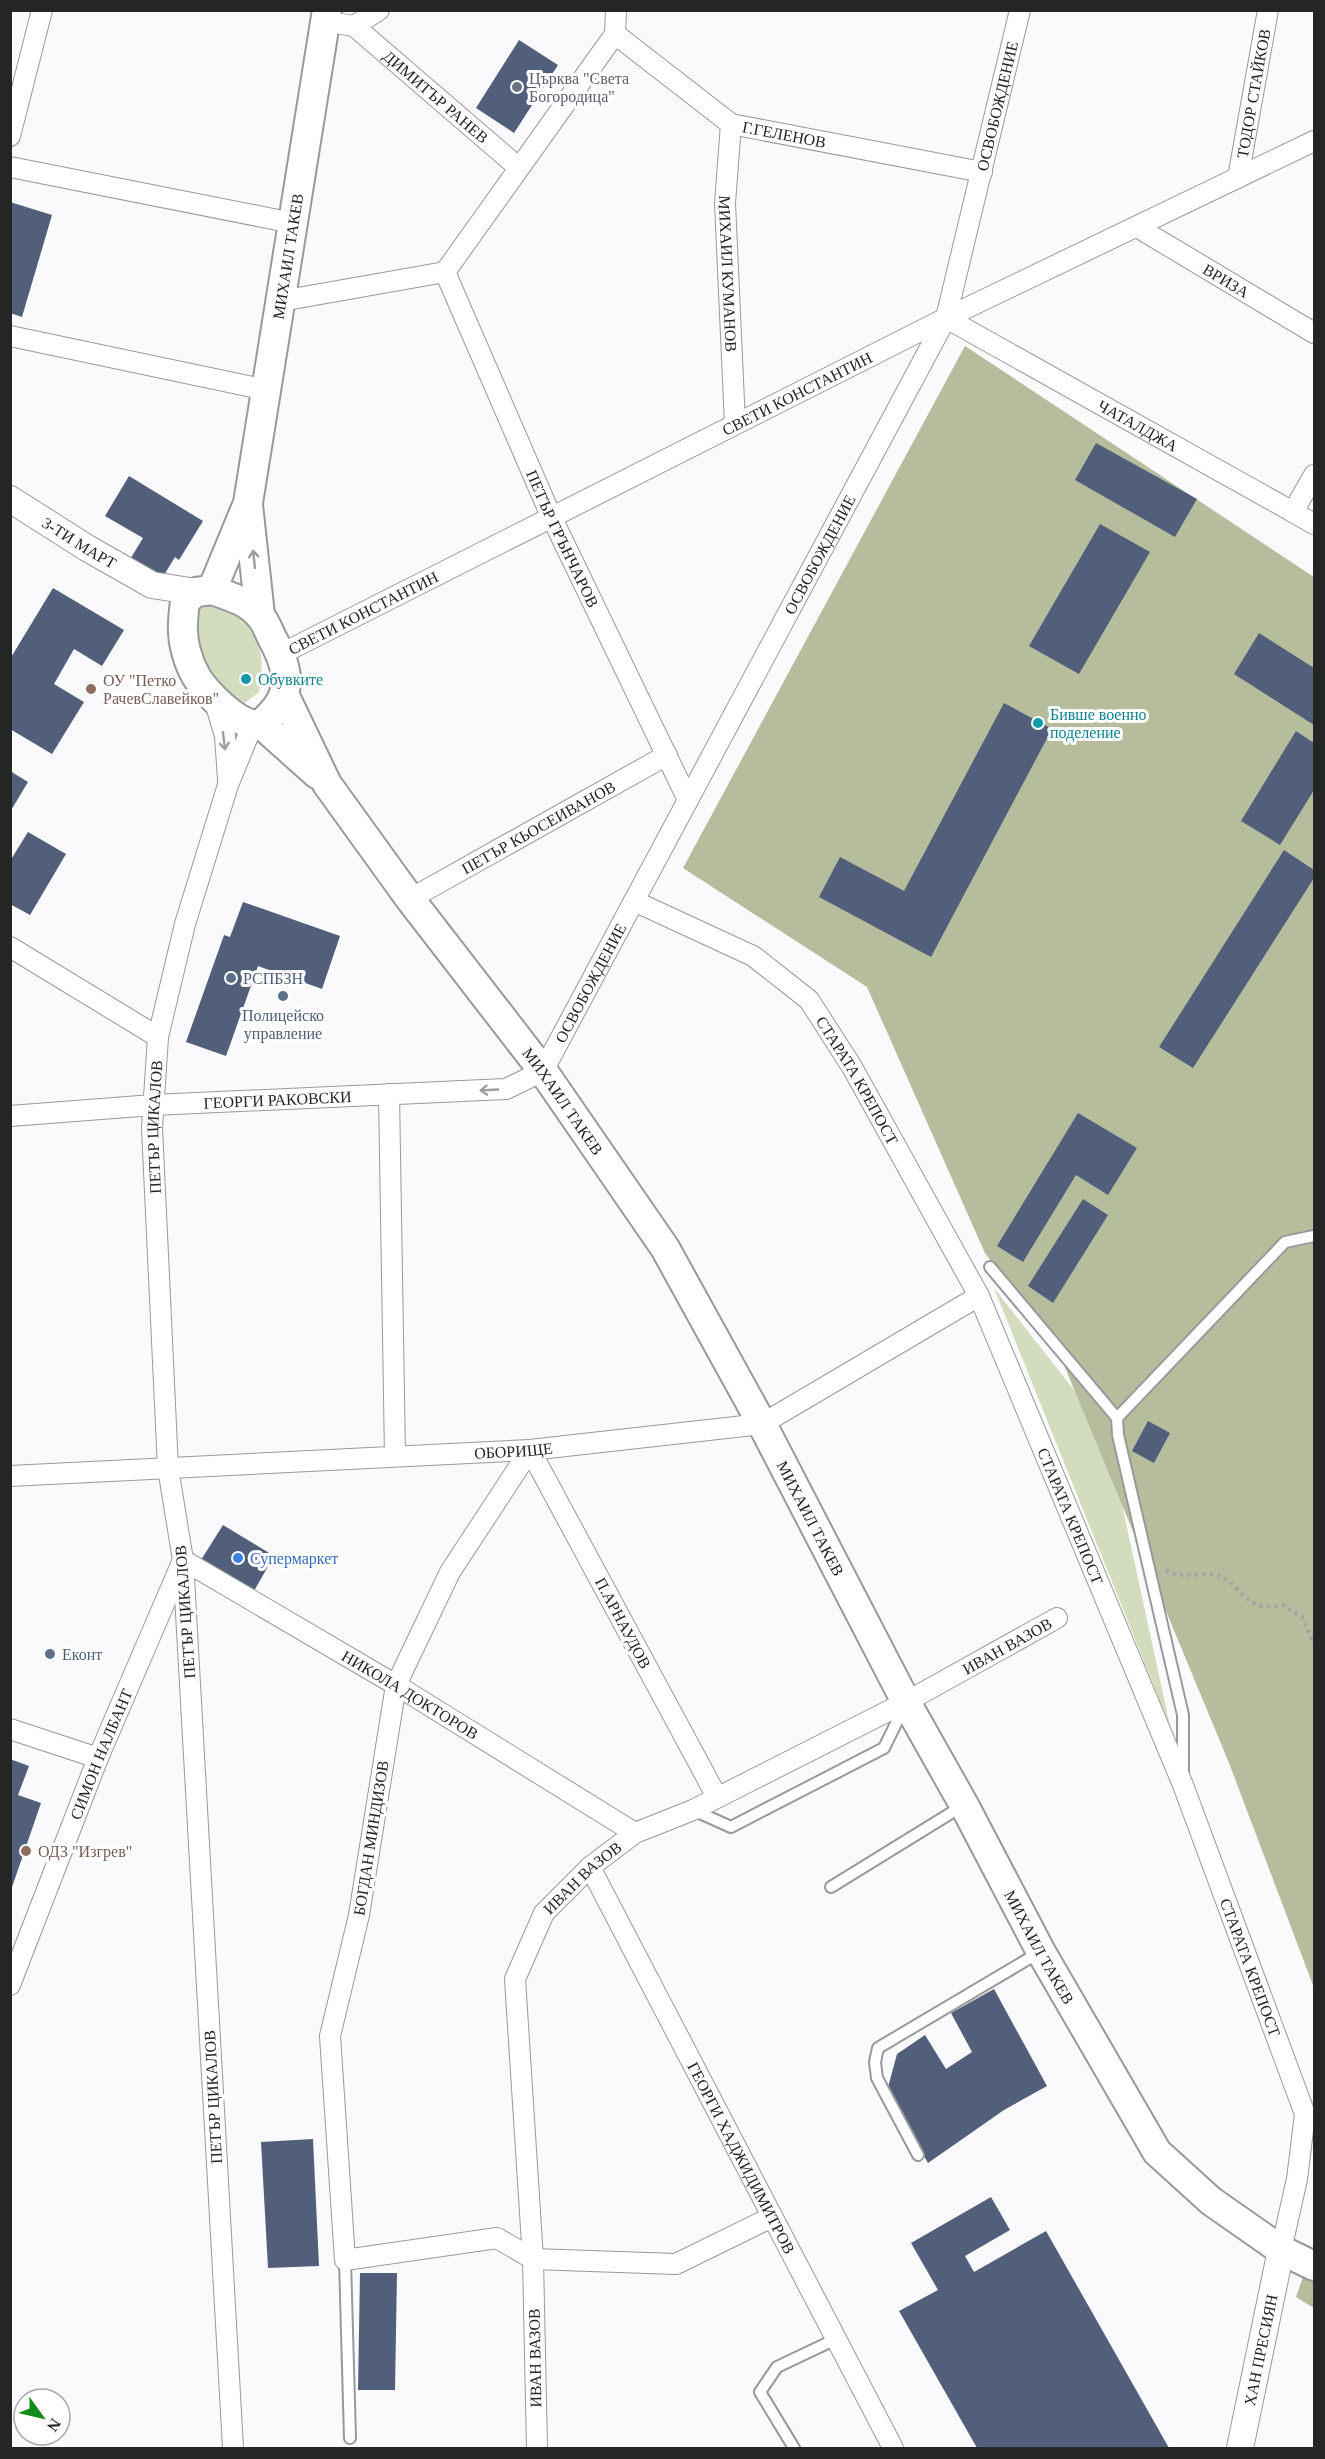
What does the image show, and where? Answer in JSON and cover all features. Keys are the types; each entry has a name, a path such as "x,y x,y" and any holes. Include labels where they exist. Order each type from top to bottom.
{"main road":[{"name":"МИХАИЛ ТАКЕВ","path":"260,615 248,502 326,16"},
{"name":"МИХАИЛ ТАКЕВ","path":"204,591 248,502"},
{"path":"204,591 237,598 260,615 281,654 288,675 279,706 257,724 234,716 214,699 196,677 186,650 182,626 185,601 204,591"},
{"name":"МИХАИЛ ТАКЕВ","path":"284,694 327,783 410,899 543,1071 665,1248 762,1424 906,1702 964,1805 1041,1952 1157,2152 1211,2200 1281,2250 1314,2266"},
{"name":"МИХАИЛ ТАКЕВ","path":"257,724 327,783"}],"street":[{"path":"10,136 42,10"},
{"path":"326,16 354,26 379,10"},
{"path":"281,301 445,272 615,34 616,10"},
{"name":"ОСВОБОЖДЕНИЕ","path":"543,1071 946,318 1020,10"},
{"name":"ТОДОР СТАЙКОВ","path":"1238,178 1268,10"},
{"name":"ДИМИТЪР РАНЕВ","path":"354,26 519,168"},
{"name":"Г.ГЕЛЕНОВ","path":"615,34 730,124 982,172"},
{"name":"МИХАИЛ КУМАНОВ","path":"730,124 725,203 735,424"},
{"name":"СВЕТИ КОНСТАНТИН","path":"281,654 946,318 1314,141"},
{"path":"10,167 293,223"},
{"name":"ВРИЗА","path":"1137,226 1314,333"},
{"name":"ПЕТЪР ГРЪНЧАРОВ","path":"445,272 551,516 688,800"},
{"name":"ЧАТАЛДЖА","path":"946,318 1314,524"},
{"path":"10,336 267,390"},
{"path":"1293,512 1314,475"},
{"name":"3-ТИ МАРТ","path":"10,499 87,549 152,585"},
{"path":"152,585 204,591"},
{"path":"152,585 182,626"},
{"name":"ПЕТЪР ЦИКАЛОВ","path":"214,699 225,736 228,785"},
{"name":"ПЕТЪР ЦИКАЛОВ","path":"233,2448 183,1560 168,1468 152,1128 158,1037 185,924 228,785 257,724"},
{"name":"ПЕТЪР КЬОСЕИВАНОВ","path":"410,899 667,755"},
{"name":"СТАРАТА КРЕПОСТ","path":"634,901 753,956 809,1000 852,1067 979,1296 1183,1785 1305,2114 1297,2179 1281,2250"},
{"path":"10,947 158,1037"},
{"name":"ГЕОРГИ РАКОВСКИ","path":"10,1116 153,1105 506,1089 543,1071"},
{"path":"388,1094 395,1456"},
{"name":"ОБОРИЩЕ","path":"10,1476 530,1450 762,1424 979,1296"},
{"name":"БОГДАН МИНДИЗОВ","path":"345,2260 330,2036 359,1915 396,1685 450,1572 530,1450"},
{"name":"П.АРНАУДОВ","path":"530,1450 717,1797"},
{"name":"НИКОЛА ДОКТОРОВ","path":"183,1560 396,1685 635,1833"},
{"name":"СИМОН НАЛБАНТ","path":"10,1985 98,1758 183,1560"},
{"name":"ИВАН ВАЗОВ","path":"537,2448 533,2259 515,1979 544,1913 590,1867 635,1833 693,1810 906,1702 1057,1618"},
{"path":"10,1728 98,1758"},
{"name":"ГЕОРГИ ХАДЖИДИМИТРОВ","path":"590,1867 893,2448"},
{"path":"345,2260 497,2238 533,2259 676,2264 772,2217"},
{"name":"ХАН ПРЕСИЯН","path":"1239,2448 1281,2250"}],"lane":[{"path":"1117,1418 1285,1242 1314,1236"},
{"path":"990,1267 1117,1418 1118,1435 1183,1715 1183,1785"},
{"path":"693,1810 731,1827 884,1748 906,1702"},
{"path":"831,1887 964,1805"},
{"path":"918,2155 877,2078 875,2062 878,2048 1041,1952"},
{"path":"345,2260 350,2438"},
{"path":"794,2448 760,2392 777,2367 836,2339"}],"path":[{"path":"1160,1565 1170,1572 1186,1576 1208,1572 1228,1579 1246,1599 1265,1608 1283,1605 1302,1617 1314,1644"}],"green space":[{"name":"Бивше военно поделение","path":"965,346 1314,577 1314,1988 1229,1763 1059,1353 985,1253 867,987 683,868"},
{"path":"197,602 235,605 255,636 262,665 259,692 245,703 232,698 201,664 192,631"},
{"path":"994,1288 1106,1431 1170,1726"},
{"path":"1314,2246 1314,2308 1296,2297"}],"building":[{"name":"Църква \"Света Богородица\"","path":"519,40 558,65 514,133 476,108"},
{"path":"10,202 52,215 22,317 10,313"},
{"path":"1096,443 1197,499 1175,537 1075,480"},
{"path":"129,476 203,521 179,560 175,557 161,580 129,561 143,538 105,516"},
{"path":"1100,524 1150,552 1079,674 1029,646"},
{"path":"53,588 124,630 102,666 74,649 54,684 84,702 52,754 10,729 10,659"},
{"path":"1259,633 1314,668 1314,725 1234,674"},
{"path":"1004,703 1052,729 931,957 819,897 840,857 904,891"},
{"path":"1296,731 1314,743 1314,790 1280,845 1241,821"},
{"path":"10,771 28,782 10,812"},
{"path":"28,832 66,854 30,915 10,904 10,861"},
{"path":"1284,850 1314,870 1314,878 1193,1068 1159,1047"},
{"name":"РСПБЗН","path":"243,902 340,936 322,989 258,966 226,1056 186,1042 224,935 230,937"},
{"path":"1078,1113 1137,1148 1108,1195 1076,1175 1023,1262 997,1246"},
{"path":"1083,1199 1108,1215 1053,1303 1028,1286"},
{"path":"1148,1421 1170,1433 1154,1463 1132,1451"},
{"name":"Супермаркет","path":"223,1525 274,1556 254,1591 201,1560"},
{"path":"10,1759 29,1766 18,1795 41,1803 11,1890"},
{"path":"994,1989 1047,2086 1004,2110 928,2163 887,2091 897,2054 925,2035 946,2069 972,2052 951,2013"},
{"path":"313,2139 319,2266 268,2268 261,2142"},
{"path":"991,2197 1010,2230 965,2256 974,2272 1046,2231 1169,2448 977,2448 899,2311 938,2290 911,2243"},
{"path":"360,2273 397,2273 395,2390 358,2390"}],"place":[{"name":"Църква \"Света Богородица\"","path":"517,87"},
{"name":"Обувките","path":"246,679"},
{"name":"ОУ \"Петко РачевСлавейков\"","path":"91,689"},
{"name":"Бивше военно поделение","path":"1038,723"},
{"name":"РСПБЗН","path":"231,978"},
{"name":"Полицейско управление","path":"283,996"},
{"name":"Супермаркет","path":"238,1558"},
{"name":"Еконт","path":"50,1654"},
{"name":"ОДЗ \"Изгрев\"","path":"26,1851"}]}
